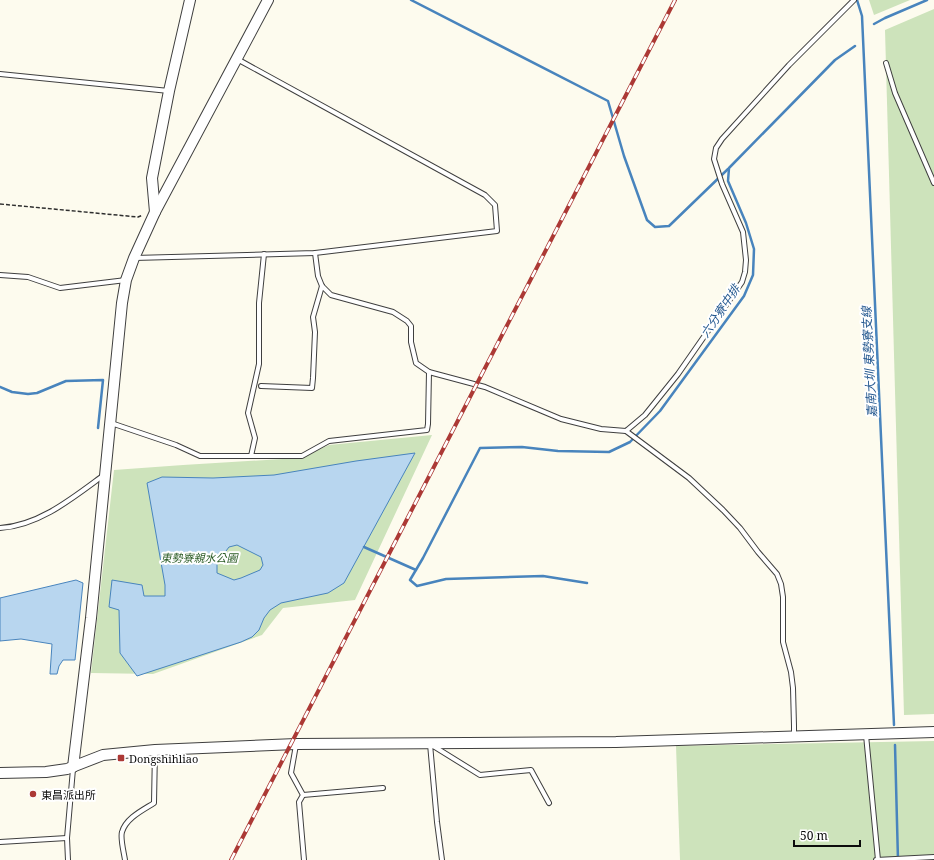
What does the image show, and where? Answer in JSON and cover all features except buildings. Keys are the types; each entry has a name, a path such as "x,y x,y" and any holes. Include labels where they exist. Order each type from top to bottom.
{"street":[{"path":"155,212 152,178 169,91 190,0"},
{"path":"73,767 106,474 122,303 126,280 134,258 155,212 268,0"},
{"path":"0,773 46,772 73,767 103,755 155,750 296,744 616,742 934,732"}],"lane":[{"path":"628,432 646,415 678,374 742,282 746,260 743,232 717,171 714,159 716,148 789,65 854,0"},
{"path":"134,258 315,253 497,231 495,205 486,195 237,59"},
{"path":"886,63 895,94 934,183"},
{"path":"0,74 169,91"},
{"path":"315,253 316,270 322,286 331,295 393,312 407,321 411,326 411,342 416,363 429,372 485,387 561,418 601,429 628,432 689,478 723,510 740,528 777,574 781,584 783,597 783,642 791,672 793,688 794,737"},
{"path":"252,456 255,438 248,413 259,364 259,303 264,254"},
{"path":"0,275 28,277 60,288 126,280"},
{"path":"261,386 312,388 315,332 313,317 322,286"},
{"path":"111,423 176,445 200,456 302,456 329,441 427,430 429,372"},
{"path":"0,528 14,527 39,517 66,503 106,474"},
{"path":"866,734 878,860 934,857"},
{"path":"296,744 291,773 303,795"},
{"path":"430,744 480,775 531,770 549,803"},
{"path":"430,744 442,860"},
{"path":"125,860 122,833 127,823 134,816 154,803 155,750"},
{"path":"68,860 73,767"},
{"path":"303,795 383,788"},
{"path":"303,795 299,802 304,860"},
{"path":"0,842 68,838"}],"path":[{"path":"0,204 138,217 155,212"}],"green space":[{"path":"869,0 910,0 874,15"},
{"path":"934,9 934,714 904,715 885,30"},
{"name":"東勢寮親水公園","path":"432,435 355,600 283,608 262,635 153,674 91,673 114,470 299,458 329,445"},
{"path":"934,741 934,860 680,860 676,746"}],"water":[{"name":"東勢寮親水公園","path":"415,453 344,583 328,593 281,603 270,610 264,618 259,630 252,637 241,642 137,676 120,653 119,610 109,607 112,580 142,585 144,596 165,596 165,585 147,483 162,477 213,478 274,475","holes":["237,545 261,557 263,565 260,570 241,578 234,580 217,573 217,563 229,547"]},
{"path":"76,580 83,583 75,660 63,660 59,666 57,674 50,674 52,644 21,639 0,641 0,598"}],"waterway":[{"path":"411,0 608,101 624,156 647,220 655,227 669,226 728,169"},
{"name":"嘉南大圳 東勢寮支線","path":"857,0 862,16 894,725"},
{"name":"六分寮中排","path":"874,24 927,0"},
{"name":"六分寮中排","path":"587,583 543,576 446,579 417,586 410,580 480,448 522,447 558,451 609,452 630,442 660,411 744,296 753,275 754,249 746,223 728,181 729,168 835,60 855,46"},
{"path":"0,387 12,392 28,394 37,393 66,381 103,380 98,428"},
{"path":"364,547 416,570"},
{"name":"嘉南大圳 東勢寮支線","path":"895,745 898,860"}],"railway":[{"path":"231,860 675,0"}],"place":[{"name":"Dongshihliao","path":"121,758"},
{"name":"東昌派出所","path":"33,794"}]}
